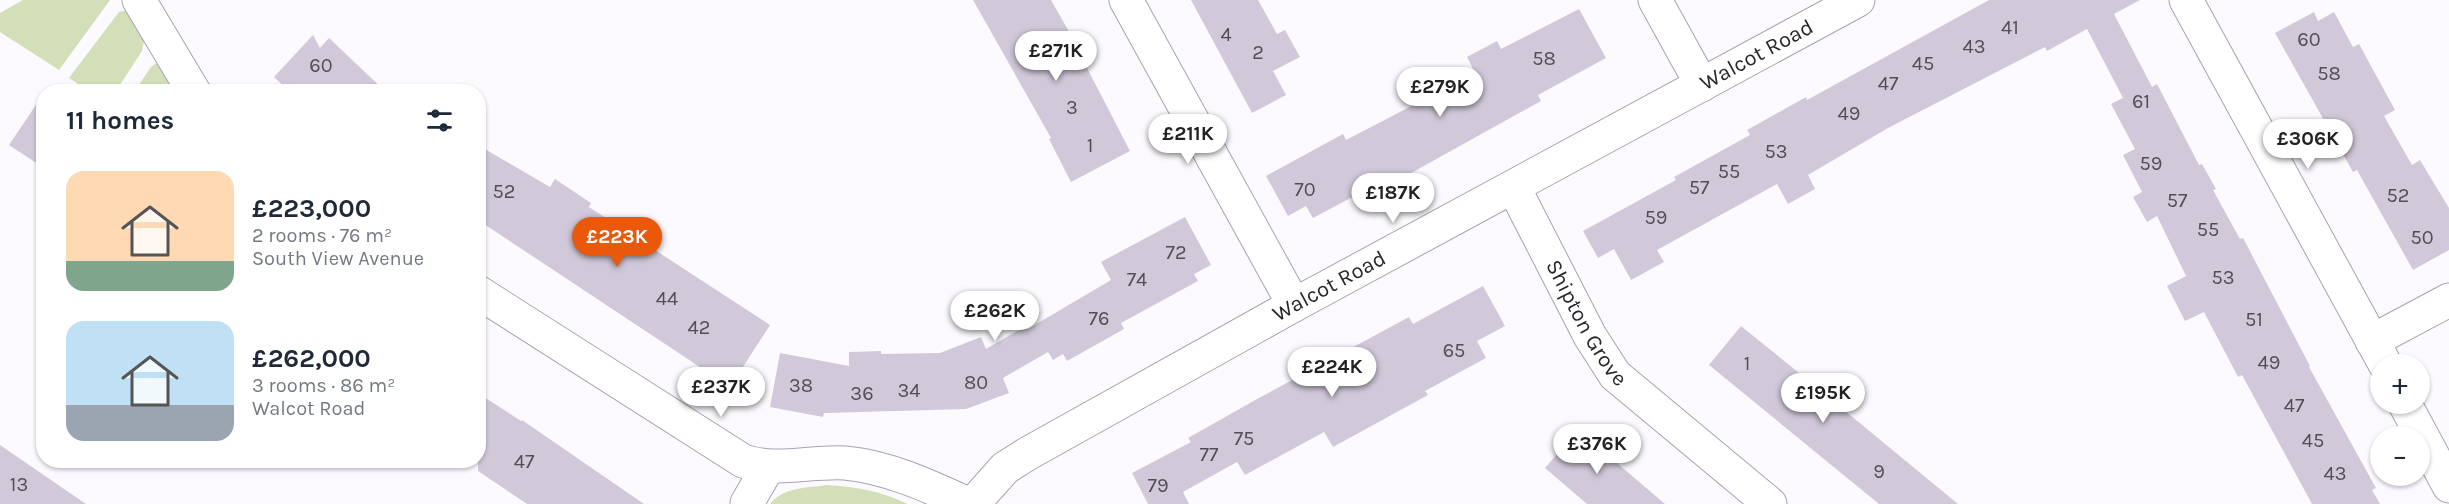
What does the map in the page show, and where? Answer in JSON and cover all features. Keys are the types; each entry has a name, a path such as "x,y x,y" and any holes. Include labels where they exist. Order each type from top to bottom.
{"street":[{"path":"139,0 189,84"},
{"path":"1126,0 1294,305"},
{"path":"1655,0 1702,85"},
{"name":"Walcot Road","path":"973,504 1005,468 1027,454 1294,305 1858,0"},
{"path":"2186,0 2378,353 2449,300"},
{"name":"Shipton Grove","path":"1514,188 1590,336 1615,375 1770,504"},
{"path":"486,297 732,456 754,465 768,467 816,463 864,465 925,485 968,504"},
{"path":"2410,414 2449,486"},
{"path":"747,502 768,467"}],"green space":[{"path":"23,0 110,0 59,70 0,32 0,13"},
{"path":"127,10 144,41 142,51 121,84 78,84 69,78 119,12"},
{"path":"158,62 170,84 139,84 151,67"},
{"path":"827,485 869,490 908,504 770,504 775,498 788,491"}],"building":[{"path":"973,0 1051,0 1088,65 1086,66 1130,151 1071,182 1049,139 1051,138"},
{"path":"1191,0 1258,0 1277,34 1285,30 1300,57 1273,71 1286,95 1252,113"},
{"path":"1989,0 2140,0 2114,14 2152,87 2157,84 2199,165 2202,164 2216,189 2213,190 2240,239 2243,238 2309,367 2370,477 2370,486 2376,488 2372,490 2380,504 2312,504 2242,375 2238,377 2204,312 2185,321 2167,286 2186,276 2157,216 2147,222 2133,197 2142,192 2123,155 2135,149 2111,104 2123,98 2087,29 2047,51 2045,47 1888,128 1808,175 1815,189 1788,204 1777,184 1657,250 1664,262 1631,280 1614,249 1598,258 1583,231 1676,180 1674,177 1750,135 1747,130 1806,97 1807,100"},
{"path":"1579,9 1606,58 1538,95 1541,101 1395,182 1392,176 1313,218 1306,206 1288,216 1266,176 1343,134 1346,140 1475,73 1467,57 1497,41 1501,49"},
{"path":"2314,12 2318,21 2334,12 2353,47 2359,44 2395,110 2384,116 2412,165 2420,160 2449,208 2449,250 2413,270 2357,170 2353,172 2275,33"},
{"path":"313,35 320,48 329,38 378,84 281,84 274,77"},
{"path":"36,105 36,163 9,145"},
{"path":"486,150 550,187 555,179 591,203 589,207 770,325 730,387 486,225"},
{"path":"1185,217 1211,265 1194,274 1198,281 1121,323 1124,329 1067,361 1063,354 1053,360 1048,352 1003,378 1009,393 966,409 824,413 823,417 770,407 780,353 849,366 849,352 940,353 981,337 986,349 1026,326 1028,329 1111,280 1101,262"},
{"path":"1483,286 1505,326 1477,341 1486,358 1425,391 1428,395 1333,447 1324,432 1245,475 1237,462 1183,492 1189,504 1148,504 1132,473 1191,442 1188,438 1257,399 1409,317 1413,324"},
{"path":"1741,326 1958,504 1879,504 1709,365"},
{"path":"486,398 522,420 644,504 527,504 478,471 478,468 486,468"},
{"path":"1578,430 1665,504 1587,504 1545,468"},
{"path":"0,445 86,504 0,504"}]}
